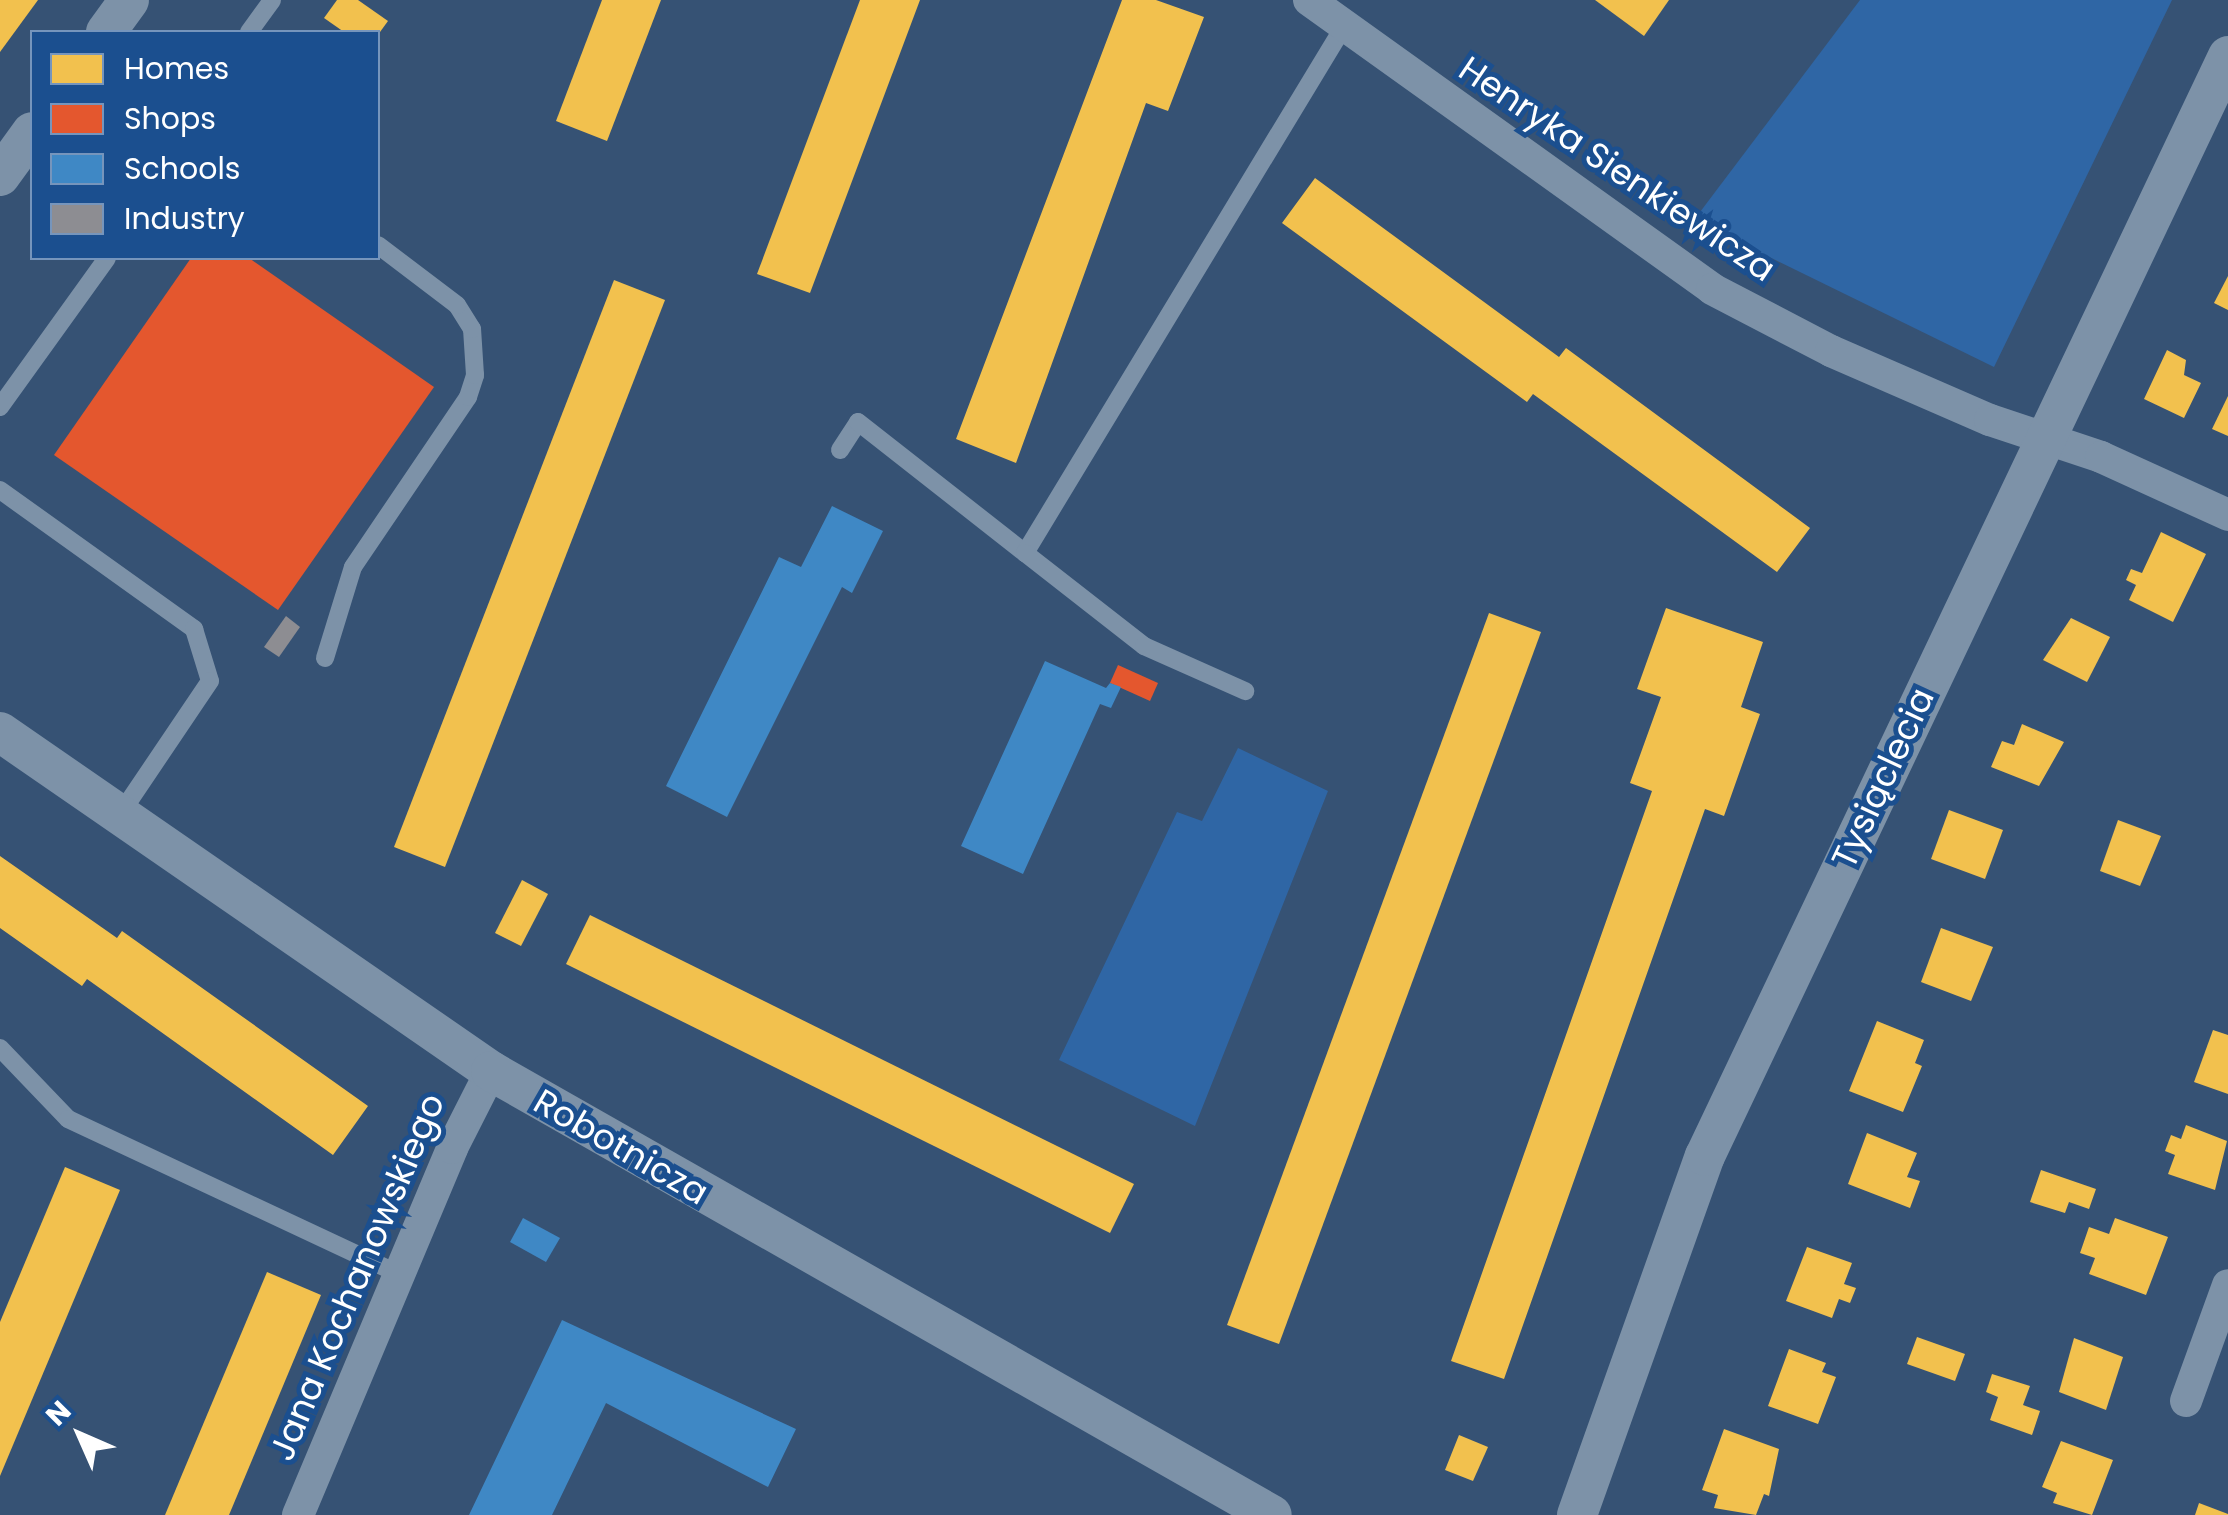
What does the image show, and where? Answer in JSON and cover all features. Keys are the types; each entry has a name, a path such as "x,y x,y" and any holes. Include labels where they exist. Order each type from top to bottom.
{"street":[{"name":"Henryka Sienkiewicza","path":"1310,0 1712,288 1831,351 2044,440 2101,457 2228,515"},
{"name":"Tysiąclecia","path":"1576,1515 1705,1156 2228,56"},
{"path":"0,176 30,135"},
{"name":"Robotnicza","path":"0,732 491,1071 1272,1515"},
{"name":"Jana Kochanowskiego","path":"298,1515 491,1071"},
{"path":"2186,1402 2228,1285"}],"lane":[{"path":"250,30 272,0"},
{"path":"1025,553 1344,26"},
{"path":"325,658 353,567 468,397 475,375 472,329 457,305 380,246"},
{"path":"0,407 105,260"},
{"path":"840,450 858,422 1144,646 1245,691"},
{"path":"0,490 194,630 210,681 118,816"},
{"path":"0,1048 68,1118 401,1275"}],"shaded area":[{"path":"1860,0 2172,0 1994,367 1694,220"},
{"path":"1238,748 1328,791 1195,1126 1059,1060 1177,812 1202,821"}],"building: Homes":[{"path":"0,0 38,0 0,52"},
{"path":"337,0 358,0 388,21 380,32 341,30 324,18"},
{"path":"602,0 661,0 607,141 556,121"},
{"path":"860,0 920,0 810,293 757,274"},
{"path":"1122,0 1156,0 1204,17 1168,111 1146,103 1016,463 956,439"},
{"path":"1595,0 1669,0 1644,36"},
{"path":"1315,178 1559,357 1566,348 1810,528 1777,572 1533,394 1527,402 1282,223"},
{"path":"2228,276 2228,310 2214,303"},
{"path":"614,280 665,300 445,867 394,847"},
{"path":"2167,350 2186,360 2184,375 2201,383 2184,418 2144,399"},
{"path":"2228,396 2228,436 2212,429"},
{"path":"2161,532 2206,554 2173,622 2129,600 2136,585 2126,580 2131,569 2142,573"},
{"path":"1666,608 1763,642 1741,707 1760,714 1724,816 1705,809 1504,1379 1451,1361 1652,791 1630,783 1661,697 1637,689"},
{"path":"1489,613 1541,632 1279,1344 1227,1325"},
{"path":"2071,618 2110,637 2087,682 2043,660"},
{"path":"2022,724 2064,742 2039,786 1991,767 2002,741 2014,745"},
{"path":"1949,810 2003,830 1985,879 1931,859"},
{"path":"2118,820 2161,836 2140,886 2100,871"},
{"path":"0,856 117,938 122,931 368,1106 333,1155 87,979 82,986 0,928"},
{"path":"522,880 548,894 521,946 495,933"},
{"path":"590,915 1134,1184 1110,1233 566,964"},
{"path":"1941,928 1993,947 1971,1001 1921,982"},
{"path":"1877,1021 1924,1040 1915,1063 1922,1066 1903,1112 1849,1091"},
{"path":"2213,1030 2228,1035 2228,1094 2194,1082"},
{"path":"2186,1125 2227,1141 2215,1190 2168,1174 2175,1155 2165,1151 2171,1135 2181,1139"},
{"path":"1867,1133 1917,1153 1907,1177 1920,1181 1910,1208 1848,1184"},
{"path":"65,1167 120,1190 0,1476 0,1322"},
{"path":"2041,1170 2096,1189 2089,1209 2069,1202 2065,1213 2030,1202"},
{"path":"2115,1218 2168,1237 2146,1295 2089,1274 2095,1258 2080,1253 2089,1227 2109,1234"},
{"path":"1807,1247 1852,1263 1844,1284 1856,1288 1850,1303 1839,1299 1832,1318 1786,1301"},
{"path":"267,1272 321,1295 229,1515 165,1515"},
{"path":"1917,1337 1965,1354 1955,1381 1907,1364"},
{"path":"2074,1338 2123,1357 2106,1410 2059,1392"},
{"path":"1789,1349 1826,1363 1822,1372 1836,1377 1818,1424 1768,1406"},
{"path":"1992,1374 2030,1386 2023,1405 2040,1411 2032,1435 1990,1420 1998,1397 1986,1392"},
{"path":"1724,1429 1779,1449 1769,1496 1764,1494 1756,1515 1714,1508 1718,1495 1702,1490"},
{"path":"1459,1435 1488,1447 1473,1481 1445,1470"},
{"path":"2061,1441 2113,1460 2092,1515 2053,1503 2057,1493 2042,1487"},
{"path":"2199,1503 2228,1514 2228,1515 2195,1515"}],"building: Shops":[{"path":"190,260 252,260 434,387 278,610 54,455"},
{"path":"1118,665 1158,683 1150,701 1110,683"}],"building: Schools":[{"path":"832,506 883,531 852,593 842,587 727,817 666,786 779,557 801,567"},
{"path":"1045,661 1106,688 1110,683 1121,687 1111,708 1100,704 1023,874 961,846"},
{"path":"523,1218 560,1238 546,1262 510,1242"},
{"path":"562,1320 796,1429 768,1487 606,1403 552,1515 469,1515"}],"building: Industry":[{"path":"286,616 300,627 279,657 264,647"}]}
